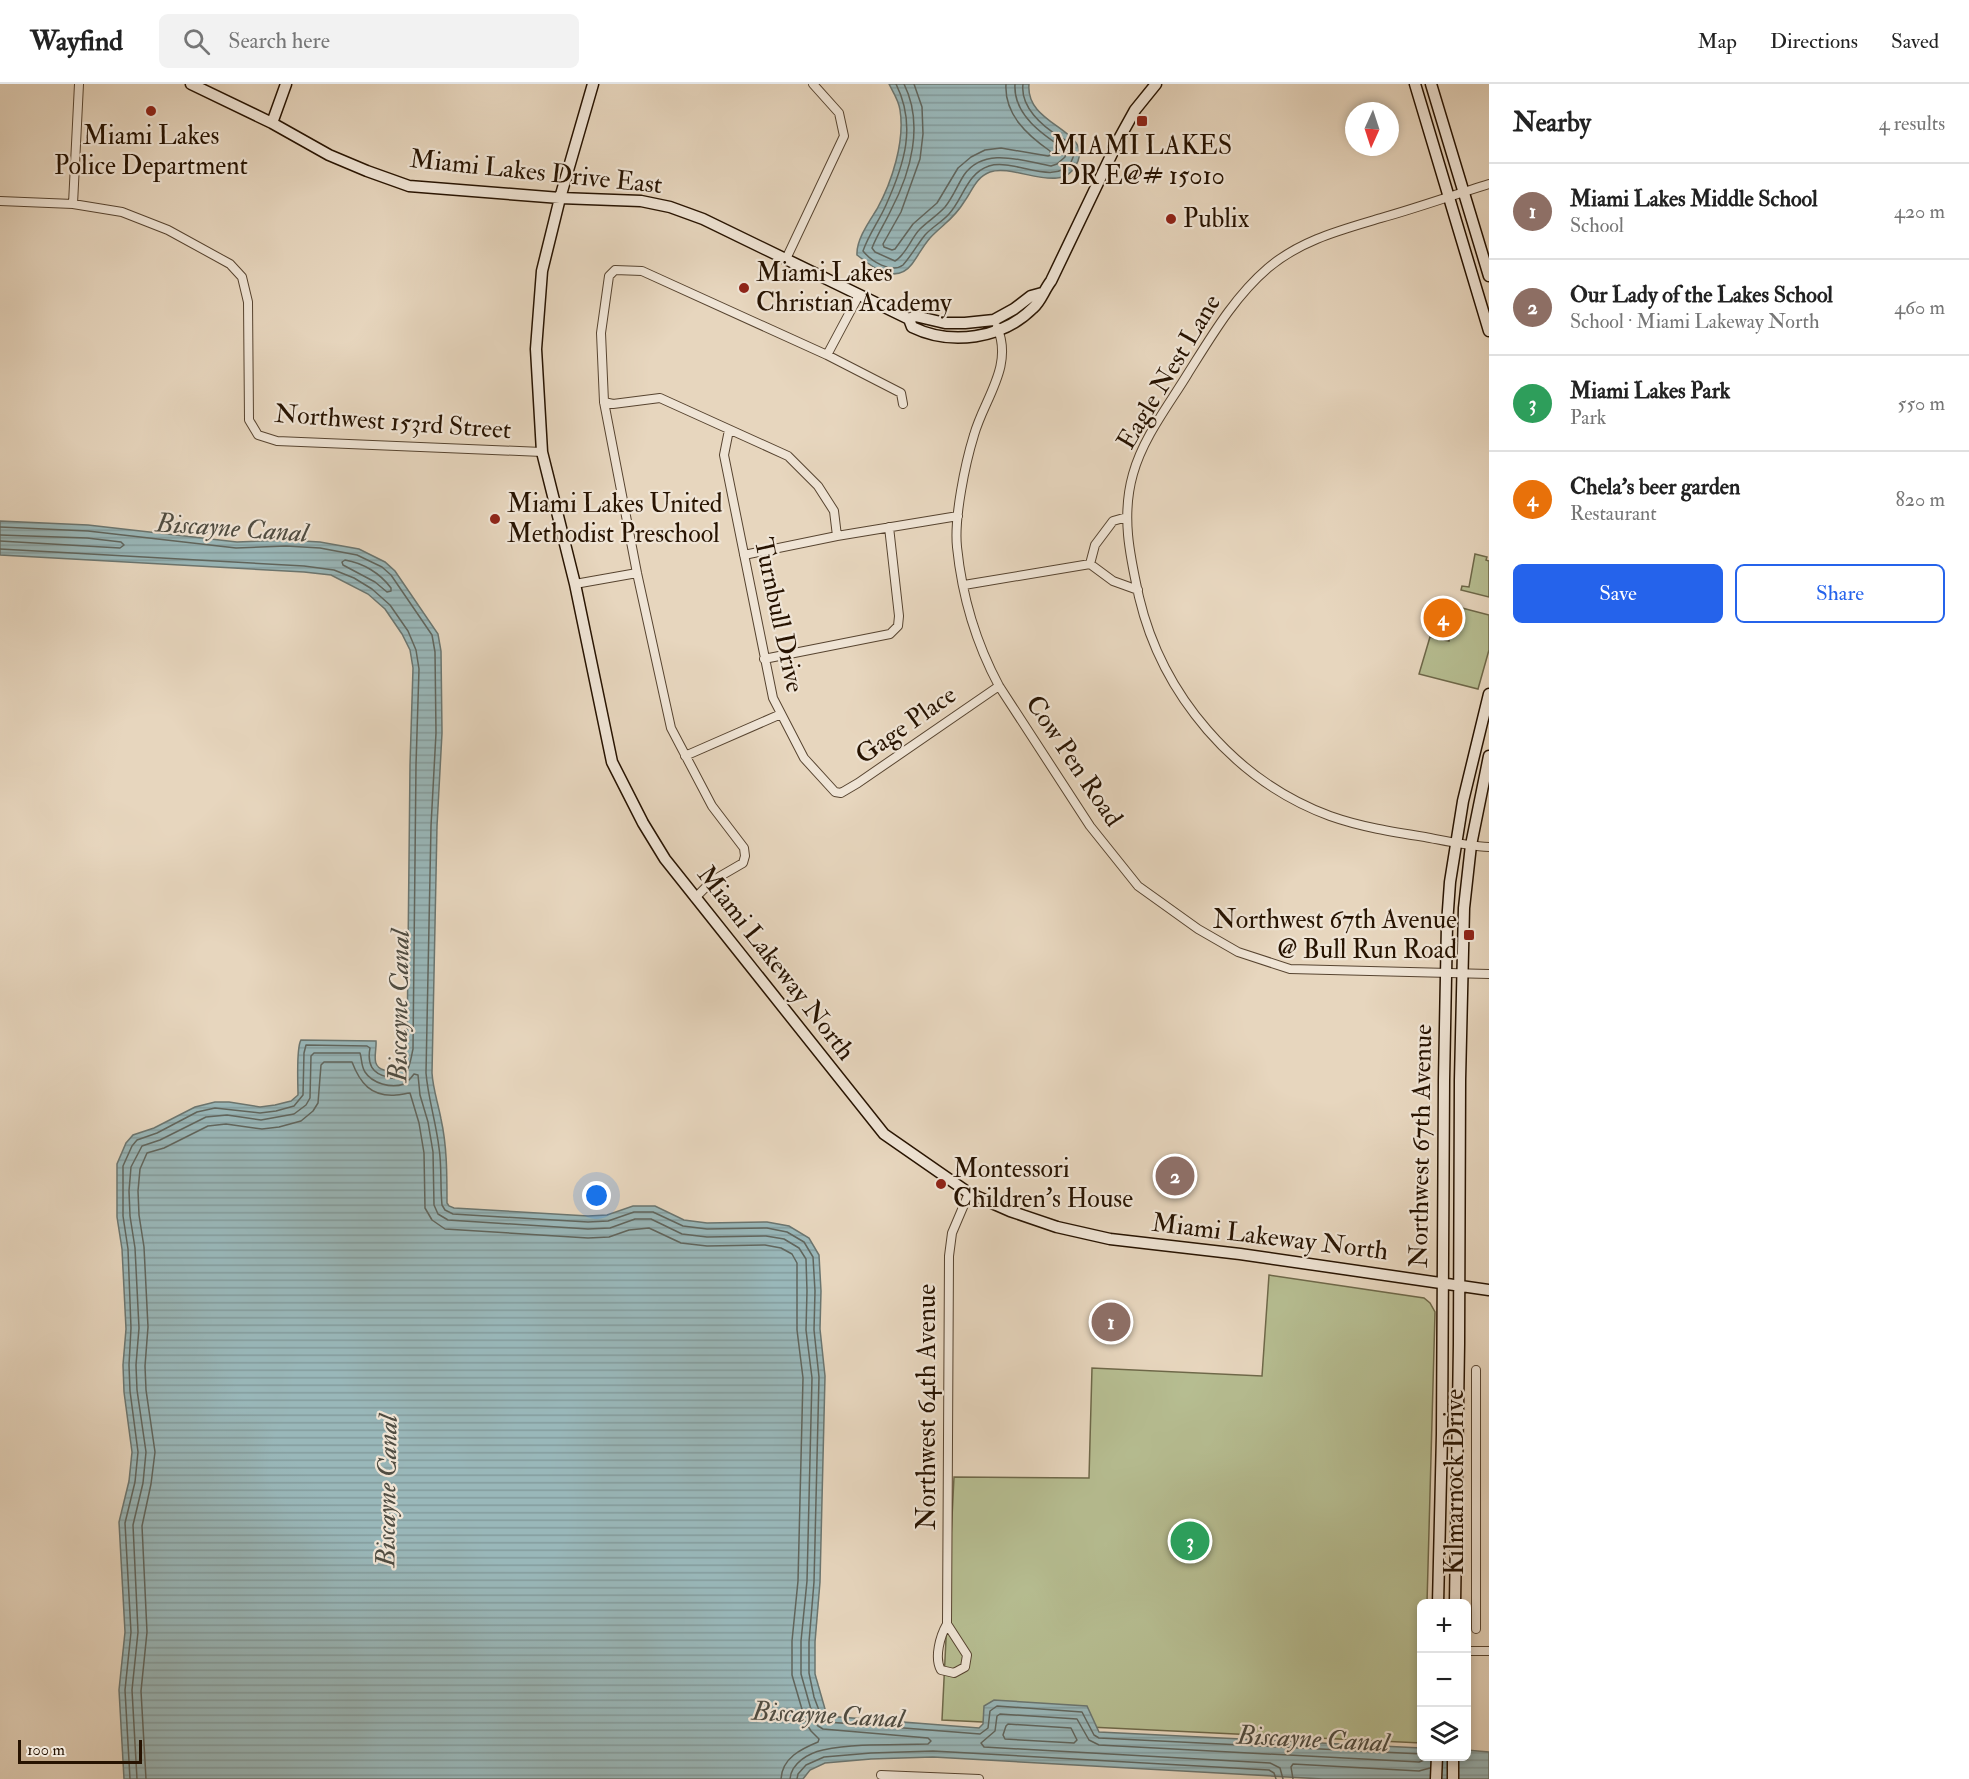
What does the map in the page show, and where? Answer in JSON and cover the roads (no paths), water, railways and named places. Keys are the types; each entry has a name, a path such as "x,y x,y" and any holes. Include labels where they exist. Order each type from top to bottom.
{"main road":[{"name":"Miami Lakes Drive East","path":"191,84 272,123 329,155 410,186 560,198 641,201 670,207 703,219 909,319 912,327 924,333 945,338 966,338 996,325 1031,296 1042,293 1051,281 1119,139 1135,110 1156,84"},
{"path":"272,123 286,84"},
{"name":"Miami Lakeway North","path":"593,84 560,198 542,271 536,349 542,452 575,584 612,762 643,823 665,859 884,1134 969,1193 1010,1211 1057,1227 1110,1239 1240,1254 1489,1290"},
{"path":"1415,84 1489,331"},
{"path":"1431,84 1489,276"},
{"name":"Northwest 67th Avenue","path":"1438,1599 1449,893 1462,801 1489,694"},
{"name":"Northwest 67th Avenue","path":"1455,1599 1464,908 1471,845 1489,756"},
{"path":"1441,1468 1458,1468"},
{"path":"1436,1779 1437,1761"},
{"path":"1453,1761 1453,1779"}],"street":[{"path":"0,201 73,204 79,84"},
{"path":"786,259 844,136 839,113 813,84"},
{"name":"Eagle Nest Lane","path":"1489,184 1382,218 1342,228 1300,246 1269,267 1248,287 1214,333 1155,426 1134,471 1128,497 1127,517 1130,552 1138,590 1154,644 1182,697 1222,746 1277,790 1330,816 1365,826 1489,847"},
{"name":"Northwest 153rd Street","path":"73,204 122,212 168,230 230,264 242,277 248,302 249,420 258,435 277,441 542,452"},
{"path":"694,898 712,882 744,863 744,848 712,806 671,728 603,402 601,333 609,276 615,270 642,271 827,355 901,393 903,404"},
{"path":"827,355 859,295"},
{"name":"Cow Pen Road","path":"996,325 1002,349 1001,365 994,390 974,432 958,516 957,546 964,585 971,622 986,661 999,686 1090,826 1138,886 1198,929 1238,952 1290,969 1489,974"},
{"path":"603,402 614,404 660,398 788,456 818,486 834,511 837,536"},
{"name":"Turnbull Drive","path":"729,430 724,455 773,698 804,758 835,792"},
{"path":"744,555 837,536 958,516"},
{"path":"1090,564 1095,545 1113,521 1127,517"},
{"path":"764,659 890,634 898,626 899,616 889,527"},
{"path":"964,585 1090,564 1113,581 1138,590"},
{"path":"575,584 637,573"},
{"name":"Gage Place","path":"835,792 841,793 858,783 999,686"},
{"path":"685,756 781,714"},
{"name":"Northwest 64th Avenue","path":"947,1624 967,1655 965,1667 954,1673 941,1670 938,1662 947,1624 949,1256 952,1233 969,1193"},
{"name":"Kilmarnock Drive","path":"1476,1370 1476,1629"},
{"path":"1471,1651 1489,1652"},
{"path":"881,1775 979,1779"}],"water":[{"path":"889,84 1029,84 1030,98 1037,109 1075,141 1079,150 1078,161 1071,172 1062,177 1038,177 1001,170 985,174 956,213 930,238 906,270 892,274 884,272 857,255 857,249 888,186 899,148 900,110"},
{"name":"Biscayne Canal","path":"0,521 88,525 237,542 286,540 320,542 359,549 385,562 395,571 438,634 441,651 442,733 437,826 432,1073 444,1139 447,1203 454,1208 588,1216 607,1215 633,1206 655,1206 684,1220 707,1223 767,1222 789,1226 809,1238 819,1255 820,1329 825,1376 820,1582 815,1674 827,1716 979,1728 983,1724 984,1706 994,1700 1087,1706 1099,1732 1417,1748 1417,1761 1471,1761 1471,1750 1489,1752 1489,1779 1323,1779 933,1757 825,1763 810,1770 803,1779 124,1779 119,1690 125,1632 119,1522 129,1481 132,1452 124,1392 123,1365 126,1329 122,1249 117,1217 117,1164 126,1143 133,1135 154,1128 195,1107 215,1102 229,1102 260,1107 291,1101 298,1095 298,1057 301,1040 376,1041 375,1058 380,1068 399,1072 402,1067 407,1049 413,668 410,650 385,609 368,594 331,575 0,555"}],"place":[{"name":"Miami Lakes Police Department","path":"151,111"},
{"name":"MIAMI LAKES DR E@# 15010","path":"1142,121"},
{"name":"Publix","path":"1171,219"},
{"name":"Miami Lakes Christian Academy","path":"744,288"},
{"name":"Miami Lakes United Methodist Preschool","path":"495,519"},
{"name":"Chela's beer garden","path":"1443,618"},
{"name":"Northwest 67th Avenue @ Bull Run Road","path":"1469,935"},
{"name":"Our Lady of the Lakes School","path":"1175,1176"},
{"name":"Montessori Children's House","path":"941,1184"},
{"name":"Miami Lakes Middle School","path":"1111,1322"},
{"name":"Miami Lakes Park","path":"1190,1541"}]}
